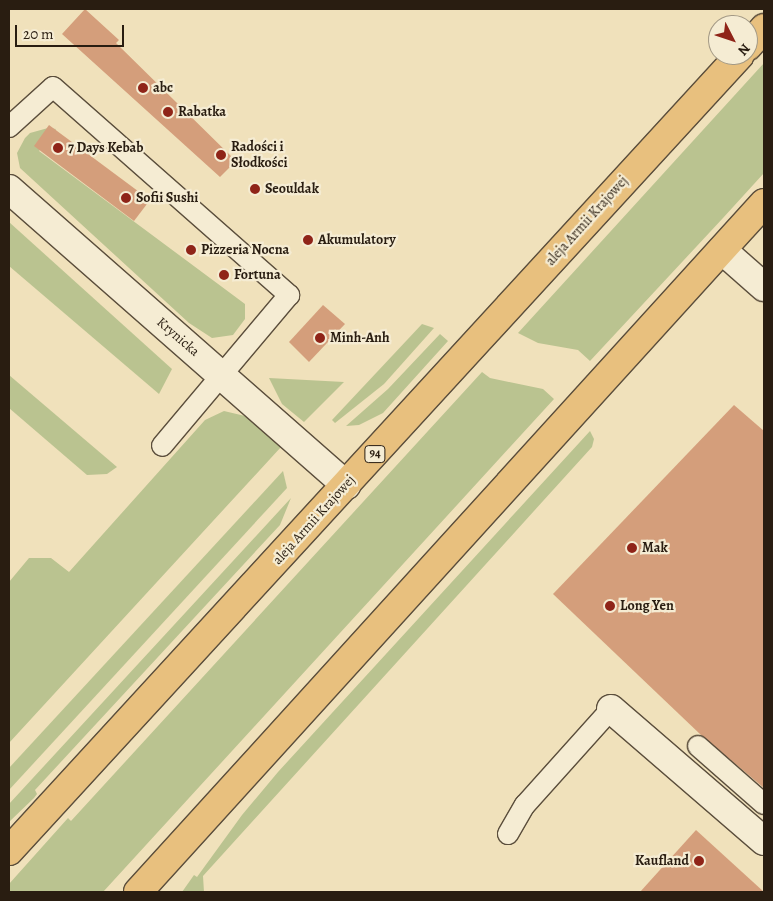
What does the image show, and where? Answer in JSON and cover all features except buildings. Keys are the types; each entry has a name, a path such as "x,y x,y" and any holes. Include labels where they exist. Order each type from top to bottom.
{"main road":[{"name":"aleja Armii Krajowej","path":"9,852 731,65"},
{"path":"138,892 764,203"}],"street":[{"name":"Krynicka","path":"9,189 222,374 346,485"},
{"path":"722,250 764,287"},
{"path":"612,709 764,841"}],"lane":[{"path":"9,128 53,87 289,295 162,446"},
{"path":"508,834 525,804 612,709"},
{"path":"698,746 764,804"}],"green space":[{"path":"764,63 764,173 723,218 590,361 578,350 538,343 518,333"},
{"path":"48,128 56,129 39,151 245,304 245,319 233,335 212,338 189,323 20,168 17,153 25,138 30,133"},
{"path":"9,222 172,369 159,394 9,266"},
{"path":"422,324 434,328 384,384 335,423 332,420"},
{"path":"440,334 448,341 383,413 359,425 346,426 388,389"},
{"path":"482,372 490,378 543,389 554,399 103,892 9,892 9,884 68,818 71,821"},
{"path":"9,375 117,467 107,474 87,475 9,408"},
{"path":"269,378 344,382 304,422 282,404"},
{"path":"224,411 245,416 281,447 9,743 9,582 29,558 51,558 69,572 205,420"},
{"path":"590,431 594,439 592,447 203,876 204,892 182,892 194,875 197,877 242,815 278,772"},
{"path":"283,471 287,488 9,790 9,768"},
{"path":"291,498 280,525 35,790 37,794 34,798 9,822 9,804"}],"place":[{"name":"abc","path":"143,88"},
{"name":"Rabatka","path":"168,112"},
{"name":"7 Days Kebab","path":"58,148"},
{"name":"Radości i Słodkości","path":"221,155"},
{"name":"Seouldak","path":"255,189"},
{"name":"Sofii Sushi","path":"126,198"},
{"name":"Akumulatory","path":"308,240"},
{"name":"Pizzeria Nocna","path":"191,250"},
{"name":"Fortuna","path":"224,275"},
{"name":"Minh-Anh","path":"320,338"},
{"name":"Mak","path":"632,548"},
{"name":"Long Yen","path":"610,606"},
{"name":"Kaufland","path":"699,861"}]}
